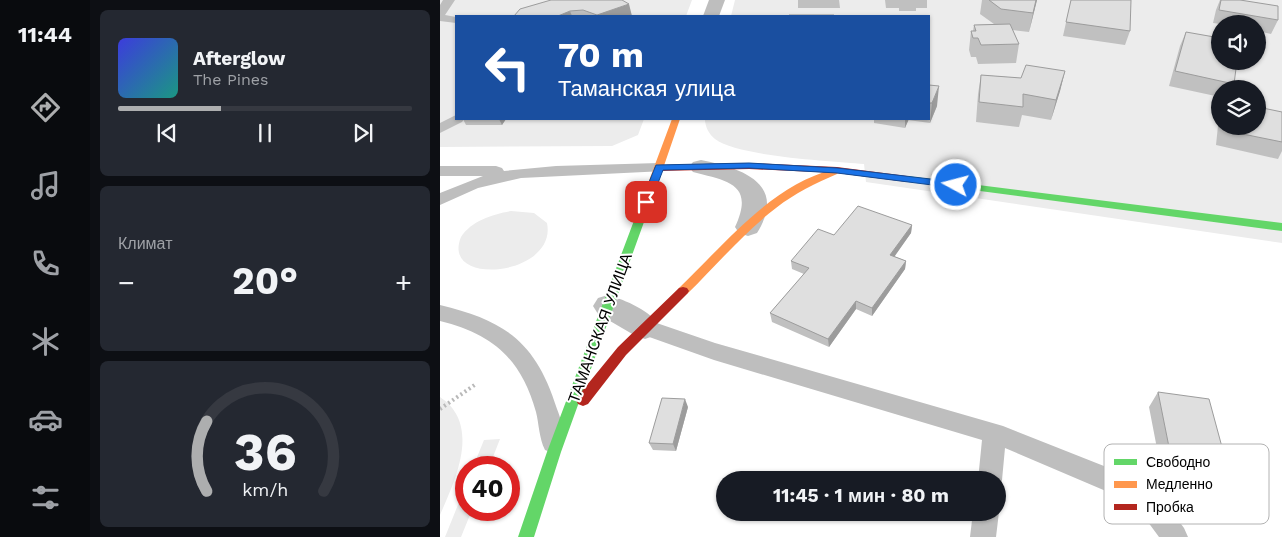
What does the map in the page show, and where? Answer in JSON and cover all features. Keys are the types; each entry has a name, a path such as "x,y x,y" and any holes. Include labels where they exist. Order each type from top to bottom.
{"street":[{"path":"711,15 717,0"},
{"name":"ТАМАНСКАЯ УЛИЦА","path":"526,537 554,452 676,120"},
{"path":"659,168 749,166 837,170 1282,227"},
{"path":"701,167 724,171 740,180 752,192 756,207 748,228"},
{"path":"554,452 571,417 599,376 645,327 714,263 748,228 785,196 837,170"},
{"path":"608,306 645,327"}],"lane":[{"path":"440,14 449,0"},
{"path":"440,18 455,20"},
{"path":"440,129 456,120"},
{"path":"600,170 659,168"},
{"path":"440,171 535,172 659,168"},
{"path":"440,200 464,187 484,180 504,175 535,172"},
{"path":"440,313 482,326 502,338 516,352 543,398 551,423 554,452"},
{"path":"645,327 714,351 995,432 1104,478"},
{"path":"991,471 995,432"},
{"path":"983,537 985,521"},
{"path":"1165,524 1174,537"}],"path":[{"path":"440,409 476,384"}],"shaded area":[{"path":"440,0 692,0 686,15 455,15 455,120 644,120 638,135 612,146 440,147"},
{"path":"735,0 1282,0 1282,243 866,182 864,164 764,154 727,145 711,135 705,120 930,120 930,15 731,15"},
{"path":"511,211 534,213 547,223 546,241 535,255 519,264 500,269 482,269 467,264 459,253 461,237 465,231 483,219"},
{"path":"440,397 453,409 460,422 462,437 460,456 455,456 455,478 440,515"},
{"path":"500,439 493,456 477,456 484,440"},
{"path":"455,512 455,521 468,521 461,537 445,537"}],"building":[{"path":"551,0 622,0 629,4 597,15 583,10 570,11 560,15 515,15 520,9"},
{"path":"989,0 1036,0 1033,13 1001,9"},
{"path":"1071,0 1131,0 1130,31 1066,22"},
{"path":"1221,0 1240,0 1278,6 1278,20 1266,18 1266,15 1248,15 1219,10"},
{"path":"1010,24 1019,44 981,45 978,38 973,38 971,31 976,31 974,25"},
{"path":"1186,32 1211,36 1211,70 1236,70 1235,80 1216,80 1175,71"},
{"path":"1026,65 1065,71 1056,100 1023,94 1023,107 979,102 981,75 1021,78"},
{"path":"930,85 939,86 932,103 930,103"},
{"path":"1266,109 1282,112 1282,142 1248,135 1266,135"},
{"path":"858,206 912,225 890,255 906,261 872,308 856,301 828,339 770,313 809,268 791,261 818,229 834,235"},
{"path":"1158,392 1209,399 1221,444 1168,444"},
{"path":"662,398 685,399 673,444 649,443"}],"traffic: fast":[{"path":"907,179 1282,227"},
{"path":"526,537 554,452 652,186"}],"traffic: slow":[{"path":"652,186 676,120"},
{"path":"683,291 738,236 773,205 788,195 834,172"}],"traffic: jam":[{"path":"659,168 749,166 837,170 907,179"},
{"path":"583,400 622,351 683,291"}],"route":[{"path":"646,202 659,168 749,166 837,170 956,185"}]}
